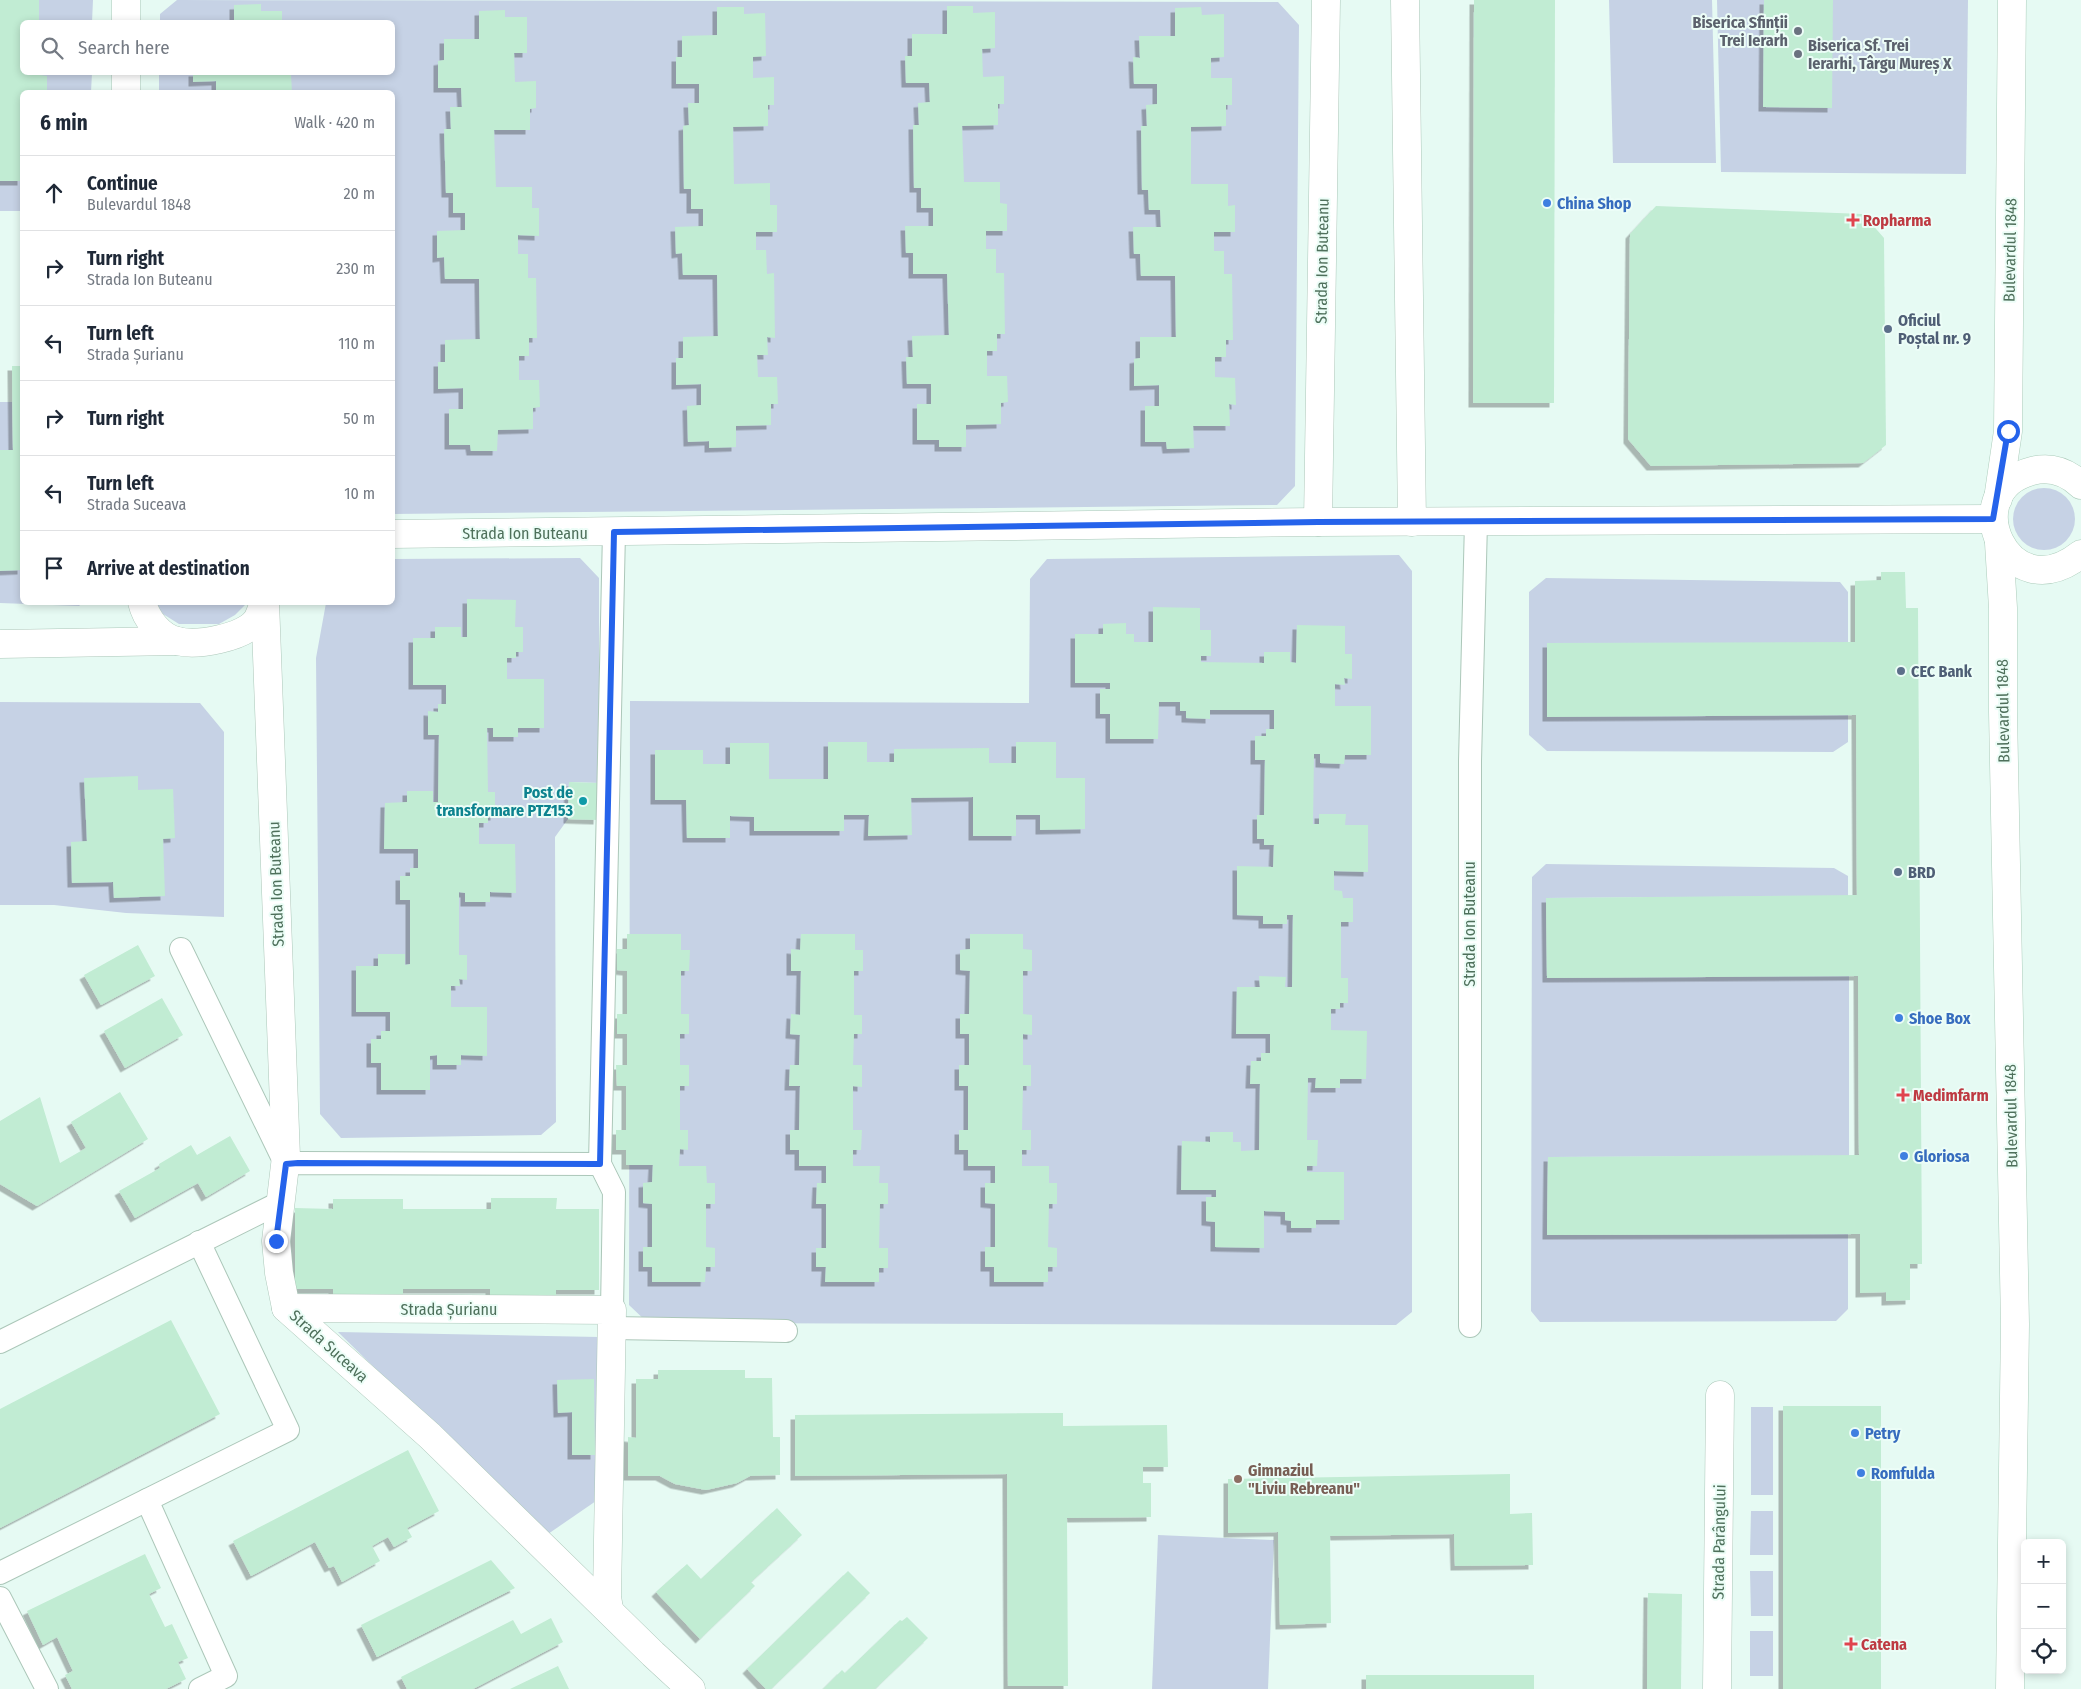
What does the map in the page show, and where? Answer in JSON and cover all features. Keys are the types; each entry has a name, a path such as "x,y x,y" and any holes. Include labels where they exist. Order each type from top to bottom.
{"street":[{"path":"126,0 126,20"},
{"name":"Strada Ion Buteanu","path":"1318,522 1326,0"},
{"path":"1405,0 1412,522"},
{"name":"Bulevardul 1848","path":"2010,1689 2015,1324 2003,722 2003,608 1997,520 2008,431 2012,0"},
{"path":"126,75 126,90"},
{"path":"2081,485 2073,477 2056,470 2039,469 2021,474 2008,484 1997,520 2010,557 2029,568 2046,570 2063,566 2081,554"},
{"name":"Strada Ion Buteanu","path":"395,534 1318,522 1997,520"},
{"path":"143,605 157,630 177,641"},
{"name":"Strada Ion Buteanu","path":"0,644 223,640 242,632 256,621 264,605"},
{"name":"Strada Ion Buteanu","path":"265,605 286,1164"},
{"name":"Strada Suceava","path":"286,1164 276,1241 279,1273 286,1308 430,1436 691,1689"},
{"name":"Strada Șurianu","path":"286,1308 612,1319"},
{"path":"608,1609 612,1319"},
{"name":"Strada Parângului","path":"1717,1689 1720,1394"}],"lane":[{"name":"Strada Ion Buteanu","path":"1470,1326 1470,762 1476,522"},
{"path":"612,1319 614,1192 600,1164 614,532"},
{"path":"181,949 286,1164 600,1164"},
{"path":"0,1342 199,1242 280,1207"},
{"path":"0,1573 288,1430 199,1242"},
{"name":"Strada Șurianu","path":"612,1319 786,1331"},
{"path":"147,1500 226,1676 200,1689"},
{"path":"0,1598 47,1689"}],"shaded area":[{"path":"0,0 93,0 92,20 20,20 20,75 92,75 91,90 20,90 20,211 0,211"},
{"path":"177,0 1278,2 1299,25 1295,486 1277,505 395,514 395,90 159,90 159,75 395,75 395,20 160,20 160,14"},
{"path":"1609,0 1712,0 1716,163 1613,163"},
{"path":"1717,0 1968,0 1966,174 1721,172"},
{"path":"0,402 12,402 13,463 20,464 20,604 0,603"},
{"path":"2044,488 2056,490 2066,497 2073,507 2075,519 2073,531 2066,541 2056,548 2044,550 2032,548 2022,541 2015,531 2013,519 2015,507 2022,497 2032,490"},
{"path":"1399,555 1412,571 1412,1312 1396,1325 648,1323 629,1305 630,701 1029,703 1030,579 1047,559"},
{"path":"580,558 599,578 599,783 569,782 568,819 555,837 556,1122 541,1135 341,1138 320,1114 316,658 326,605 395,605 395,559"},
{"path":"1546,578 1840,582 1848,592 1848,642 1547,716 1848,715 1848,742 1833,752 1547,751 1529,735 1529,592"},
{"path":"157,605 245,605 235,615 219,624 179,624 163,614"},
{"path":"0,702 200,703 224,732 224,917 126,913 54,905 0,905"},
{"path":"1546,864 1834,868 1848,876 1848,896 1546,898 1547,978 1849,975 1849,1156 1548,1157 1547,1235 1848,1234 1848,1309 1836,1321 1540,1322 1531,1311 1532,877"},
{"path":"338,1332 599,1337 596,1501 548,1534"},
{"path":"1751,1407 1773,1407 1773,1495 1751,1495"},
{"path":"1751,1511 1773,1511 1773,1555 1750,1555"},
{"path":"1158,1535 1274,1540 1268,1689 1152,1689"},
{"path":"1750,1571 1773,1571 1773,1616 1751,1616"},
{"path":"1750,1631 1773,1631 1773,1676 1750,1676"}],"building":[{"path":"0,0 39,0 39,20 20,20 20,75 47,76 47,90 20,90 20,181 0,181"},
{"path":"1474,0 1555,0 1554,403 1473,403"},
{"name":"Biserica Sf. Trei Ierarhi, Târgu Mureș X","path":"1764,0 1833,0 1832,108 1763,107"},
{"path":"261,4 261,11 282,11 282,20 234,20 234,5"},
{"path":"947,6 973,6 973,13 995,12 995,48 982,49 983,77 1004,76 1004,104 998,104 998,125 962,126 964,182 1000,182 1000,203 1007,204 1007,231 986,231 986,249 996,249 996,273 1004,273 1005,334 997,334 997,351 987,351 987,376 1007,376 1008,402 1001,403 1001,424 966,425 966,447 939,447 939,440 917,440 917,404 931,404 931,384 907,384 906,357 913,357 912,336 949,335 947,274 913,274 913,253 906,253 905,226 933,226 933,208 921,208 921,188 914,188 913,125 919,125 918,103 930,102 929,83 906,83 905,56 912,56 912,34 947,34"},
{"path":"717,7 744,7 744,14 765,13 766,56 753,57 753,78 774,77 774,105 768,105 768,126 733,127 734,184 770,183 770,205 777,205 777,232 756,232 756,250 766,250 767,274 774,273 775,338 767,337 768,355 757,355 758,377 777,377 778,404 771,404 771,425 736,426 736,447 709,448 709,441 688,442 687,406 701,405 701,384 676,385 676,358 683,358 683,337 718,336 717,275 683,275 682,253 676,254 675,227 703,226 703,209 691,209 691,189 684,189 683,126 689,125 688,103 699,103 699,84 676,84 676,57 682,57 682,36 717,35"},
{"path":"1201,7 1202,15 1224,14 1224,57 1211,58 1211,78 1232,78 1232,105 1226,105 1226,126 1191,127 1191,184 1228,184 1228,206 1235,205 1235,232 1214,232 1214,251 1224,251 1224,274 1232,274 1233,340 1226,340 1226,357 1215,357 1215,377 1235,378 1236,405 1229,404 1230,426 1193,426 1194,448 1167,449 1166,442 1145,442 1145,406 1159,406 1159,385 1134,386 1134,359 1140,358 1140,337 1176,337 1175,276 1141,276 1140,254 1134,254 1133,227 1161,227 1160,210 1149,210 1148,190 1142,190 1141,126 1147,126 1146,105 1157,104 1157,84 1134,84 1133,57 1140,58 1139,36 1175,36 1175,8"},
{"path":"505,10 505,17 527,17 527,53 514,53 515,82 536,81 536,108 530,109 530,130 494,130 496,187 532,187 532,208 539,208 539,236 518,235 518,254 528,254 528,278 536,278 537,338 529,338 529,356 519,356 519,380 539,380 540,407 533,408 533,429 498,430 497,451 471,451 470,445 449,445 449,409 463,409 463,388 438,389 438,362 445,362 445,340 480,339 479,279 445,279 444,257 437,258 437,231 465,230 465,213 453,213 453,193 446,193 444,129 451,129 450,107 462,107 461,88 438,88 438,61 444,60 444,39 479,39 479,11"},
{"path":"193,75 291,75 292,90 216,90 216,81 193,82"},
{"path":"1656,206 1863,214 1884,238 1886,445 1863,463 1651,466 1628,439 1630,234"},
{"path":"12,366 20,366 20,570 0,571 0,450 13,450"},
{"path":"1881,572 1905,572 1906,608 1918,608 1922,1264 1910,1264 1910,1300 1886,1301 1886,1292 1860,1293 1860,1234 1547,1235 1548,1157 1859,1155 1858,976 1547,978 1546,898 1857,895 1856,715 1547,717 1547,643 1855,642 1855,581 1881,580"},
{"path":"467,599 516,600 515,627 523,627 523,652 516,652 516,658 507,658 507,679 544,679 544,728 518,728 518,737 493,737 493,728 487,728 488,792 495,792 495,816 488,816 488,823 479,823 479,844 515,844 516,893 490,892 490,902 465,902 465,893 459,892 459,955 467,955 467,980 459,979 460,986 451,986 451,1007 487,1007 487,1056 461,1055 461,1065 437,1065 437,1055 430,1056 430,1090 381,1090 381,1063 371,1063 371,1039 381,1039 381,1031 390,1031 390,1012 356,1012 356,966 378,966 378,954 405,954 405,965 410,964 410,900 400,900 400,876 410,876 410,868 418,868 418,849 384,849 385,803 407,802 407,791 433,791 433,802 438,802 439,735 428,735 428,711 438,712 438,704 446,704 446,685 413,685 413,638 435,638 435,627 461,627 461,637 467,637"},
{"path":"1153,607 1200,608 1200,630 1211,630 1211,656 1201,656 1201,662 1264,663 1264,652 1290,652 1290,662 1296,663 1297,625 1345,626 1345,654 1352,654 1352,679 1344,678 1345,685 1335,684 1335,706 1371,706 1371,755 1345,755 1344,764 1320,763 1320,754 1314,754 1313,824 1319,824 1319,814 1346,814 1345,825 1368,825 1368,872 1334,871 1334,890 1342,891 1343,898 1353,898 1353,922 1341,922 1341,978 1348,978 1348,1003 1340,1003 1340,1009 1331,1009 1331,1030 1367,1031 1366,1079 1340,1079 1340,1088 1315,1088 1316,1078 1308,1078 1307,1140 1318,1140 1317,1166 1307,1166 1307,1172 1344,1172 1344,1220 1316,1220 1316,1228 1291,1228 1291,1221 1285,1220 1285,1212 1264,1211 1264,1248 1215,1247 1215,1222 1206,1221 1206,1197 1216,1197 1216,1190 1181,1190 1182,1141 1210,1142 1210,1132 1233,1132 1233,1142 1241,1142 1241,1151 1259,1150 1260,1084 1250,1084 1251,1061 1261,1061 1261,1053 1270,1053 1270,1034 1236,1034 1237,987 1260,987 1259,976 1286,977 1285,987 1292,987 1293,915 1287,915 1287,924 1263,924 1263,916 1237,915 1237,866 1273,867 1274,845 1264,845 1264,839 1257,839 1257,815 1264,815 1265,760 1255,760 1255,736 1266,736 1266,729 1274,729 1274,710 1210,710 1210,719 1186,718 1186,711 1180,711 1180,702 1159,702 1158,739 1110,739 1110,714 1100,714 1100,689 1110,689 1110,683 1075,683 1075,634 1103,634 1103,624 1126,623 1126,634 1134,634 1134,642 1153,642"},
{"path":"828,742 867,742 867,762 894,762 894,749 989,748 989,763 1016,763 1016,742 1056,742 1056,778 1085,778 1085,829 1040,830 1040,815 1016,815 1016,836 973,836 973,797 911,798 912,835 868,836 869,815 844,815 844,831 754,831 754,817 730,816 730,838 687,838 686,800 655,800 655,750 703,750 703,764 730,764 730,743 769,743 769,779 828,779"},
{"path":"138,776 138,790 173,789 175,838 163,839 165,896 114,898 113,882 72,883 71,842 87,841 84,778"},
{"name":"Post de transformare PTZ153","path":"569,782 599,783 598,820 568,819"},
{"path":"627,934 681,934 681,950 690,950 689,971 681,971 681,1014 689,1014 689,1034 680,1034 680,1065 689,1065 689,1086 680,1086 680,1130 688,1130 688,1150 680,1149 679,1166 706,1166 707,1183 715,1183 715,1204 706,1204 706,1247 715,1248 715,1267 706,1267 705,1282 652,1282 652,1267 643,1267 643,1247 652,1247 652,1204 643,1203 643,1183 652,1182 653,1165 626,1165 626,1150 616,1150 616,1130 626,1130 626,1086 617,1086 616,1065 627,1065 627,1034 617,1034 617,1014 627,1014 627,971 617,970 617,949 627,949"},
{"path":"801,934 855,934 855,950 863,950 863,971 854,971 854,1015 862,1015 862,1034 854,1034 853,1065 862,1065 862,1087 853,1086 853,1130 862,1130 861,1150 853,1150 853,1166 880,1166 879,1183 888,1183 888,1204 880,1204 879,1248 888,1248 888,1268 879,1268 879,1282 825,1282 826,1267 816,1267 816,1248 826,1248 826,1204 816,1204 817,1183 826,1183 826,1166 799,1166 799,1150 790,1150 790,1130 799,1130 800,1086 789,1086 790,1065 799,1065 800,1035 790,1034 791,1014 800,1015 801,971 791,971 791,949 800,950"},
{"path":"970,934 1023,934 1023,949 1032,950 1032,971 1023,971 1023,1014 1032,1015 1032,1035 1023,1034 1023,1065 1031,1065 1031,1086 1023,1086 1022,1130 1031,1130 1031,1150 1022,1150 1022,1166 1049,1166 1049,1183 1057,1183 1057,1204 1049,1204 1048,1247 1057,1248 1057,1267 1048,1267 1048,1282 994,1282 994,1267 985,1267 985,1247 995,1247 995,1204 985,1203 985,1183 995,1183 995,1166 968,1166 968,1150 959,1150 959,1130 968,1130 968,1086 959,1086 959,1065 969,1065 969,1034 960,1034 960,1014 969,1014 970,971 960,970 960,950 970,949"},
{"path":"138,945 155,976 101,1005 84,975"},
{"path":"162,998 183,1035 125,1068 104,1031"},
{"path":"120,1092 148,1139 37,1206 0,1184 0,1121 40,1097 60,1163 86,1148 71,1122"},
{"path":"230,1136 250,1171 206,1197 198,1183 135,1218 119,1191 160,1168 159,1164 191,1145 197,1155"},
{"path":"491,1198 557,1198 556,1209 599,1209 599,1290 556,1290 556,1301 490,1300 490,1289 403,1289 403,1299 333,1299 333,1289 295,1289 295,1208 333,1209 333,1199 403,1199 403,1209 491,1209"},
{"path":"171,1320 220,1414 0,1528 0,1409"},
{"path":"658,1370 745,1370 745,1378 772,1378 773,1437 780,1437 780,1475 750,1476 737,1483 706,1490 675,1484 660,1476 628,1476 628,1437 636,1438 636,1379 658,1379"},
{"path":"594,1379 595,1455 572,1455 572,1412 558,1413 557,1380"},
{"path":"1783,1406 1881,1406 1881,1689 1783,1689"},
{"path":"1063,1413 1063,1426 1167,1425 1168,1467 1143,1467 1143,1483 1151,1483 1151,1517 1067,1518 1068,1686 1008,1686 1007,1474 795,1476 795,1415"},
{"path":"408,1450 439,1511 407,1528 412,1537 394,1547 388,1537 372,1546 380,1561 342,1582 334,1566 329,1568 315,1542 251,1576 233,1541"},
{"path":"1510,1474 1510,1514 1532,1513 1533,1565 1455,1566 1454,1534 1330,1536 1331,1623 1280,1625 1278,1532 1228,1533 1228,1479"},
{"path":"777,1508 802,1535 751,1582 755,1586 700,1639 656,1592 687,1564 701,1579"},
{"path":"145,1554 161,1588 149,1594 165,1627 172,1624 188,1658 178,1662 186,1679 166,1689 72,1689 65,1675 73,1671 57,1637 43,1645 27,1611"},
{"path":"491,1560 515,1588 377,1657 361,1625"},
{"path":"848,1571 870,1593 771,1689 766,1689 747,1669"},
{"path":"1648,1593 1682,1594 1681,1689 1647,1689"},
{"path":"907,1617 928,1638 875,1689 823,1689 842,1670 845,1673 900,1620 902,1621"},
{"path":"551,1618 563,1642 473,1689 407,1689 401,1677 513,1620 521,1634"},
{"path":"558,1666 569,1689 510,1689"},
{"path":"1366,1675 1534,1675 1534,1689 1366,1689"}],"place":[{"name":"Biserica Sfinții Trei Ierarh","path":"1798,31"},
{"name":"Biserica Sf. Trei Ierarhi, Târgu Mureș X","path":"1798,54"},
{"name":"China Shop","path":"1547,203"},
{"name":"Ropharma","path":"1853,220"},
{"name":"Oficiul Poștal nr. 9","path":"1888,329"},
{"name":"CEC Bank","path":"1901,671"},
{"name":"Post de transformare PTZ153","path":"583,801"},
{"name":"BRD","path":"1898,872"},
{"name":"Shoe Box","path":"1899,1018"},
{"name":"Medimfarm","path":"1903,1095"},
{"name":"Gloriosa","path":"1904,1156"},
{"name":"Petry","path":"1855,1433"},
{"name":"Romfulda","path":"1861,1473"},
{"name":"Gimnaziul \"Liviu Rebreanu\"","path":"1238,1479"},
{"name":"Catena","path":"1851,1644"}],"route":[{"path":"276,1241 278,1211 286,1164 600,1164 614,532 1318,522 1993,519 2008,431"}]}
